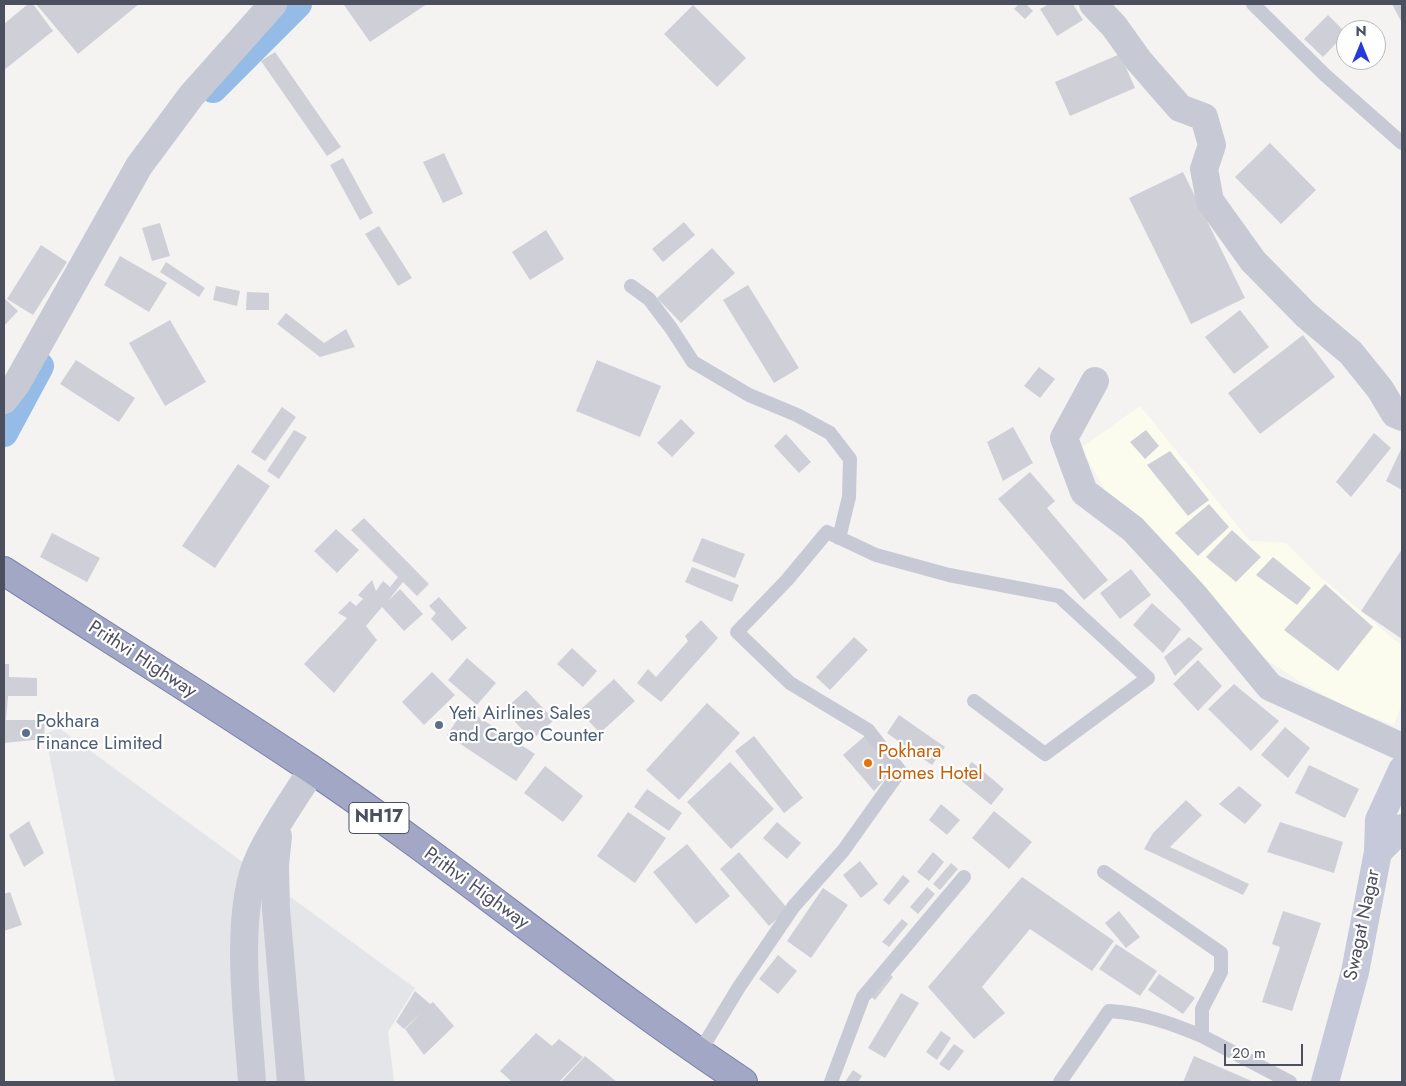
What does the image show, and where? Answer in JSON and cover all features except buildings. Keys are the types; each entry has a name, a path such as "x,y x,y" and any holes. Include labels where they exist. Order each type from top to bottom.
{"highway":[{"name":"Prithvi Highway","path":"4,571 312,770 507,910 699,1053 743,1082"}],"main road":[{"name":"Swagat Nagar","path":"1325,1082 1355,972 1378,852 1379,820 1402,770"},
{"path":"1378,852 1402,828"}],"street":[{"path":"4,400 17,383 139,166 191,96 273,4"},
{"path":"1093,4 1114,26 1139,62 1180,108 1204,117 1212,145 1204,169 1210,201 1253,261 1306,315 1351,353 1380,389 1395,414 1402,417"},
{"path":"1095,381 1064,438 1084,492 1133,528 1193,594 1270,687 1402,747"},
{"path":"252,1082 244,963 247,903 258,860 280,820 312,770"},
{"path":"280,820 275,865 276,909 291,1082"}],"lane":[{"path":"1253,4 1325,76 1402,143"},
{"path":"631,286 649,299 693,362 749,395 798,415 830,433 850,459 849,498 839,538"},
{"path":"699,1053 739,987 794,906 843,851 900,771 868,730 790,683 737,632 787,580 827,532 876,555 949,575 1059,596 1148,678 1045,754 974,702"},
{"path":"1104,872 1220,953 1221,972 1202,1009 1202,1036"},
{"path":"831,1082 863,997 964,877"},
{"path":"1060,1082 1109,1011 1134,1012 1160,1019 1202,1036 1290,1082"}],"shaded area":[{"path":"1140,406 1250,541 1286,543 1318,575 1402,646 1402,704 1394,725 1352,710 1304,684 1261,656 1108,495 1081,448"},
{"path":"59,728 415,988 388,1032 394,1082 115,1082 45,734"}],"waterway":[{"path":"213,89 298,4"},
{"path":"4,433 40,366"}],"place":[{"name":"Yeti Airlines Sales and Cargo Counter","path":"439,725"},
{"name":"Pokhara Finance Limited","path":"26,733"},
{"name":"Pokhara Homes Hotel","path":"868,763"}]}
